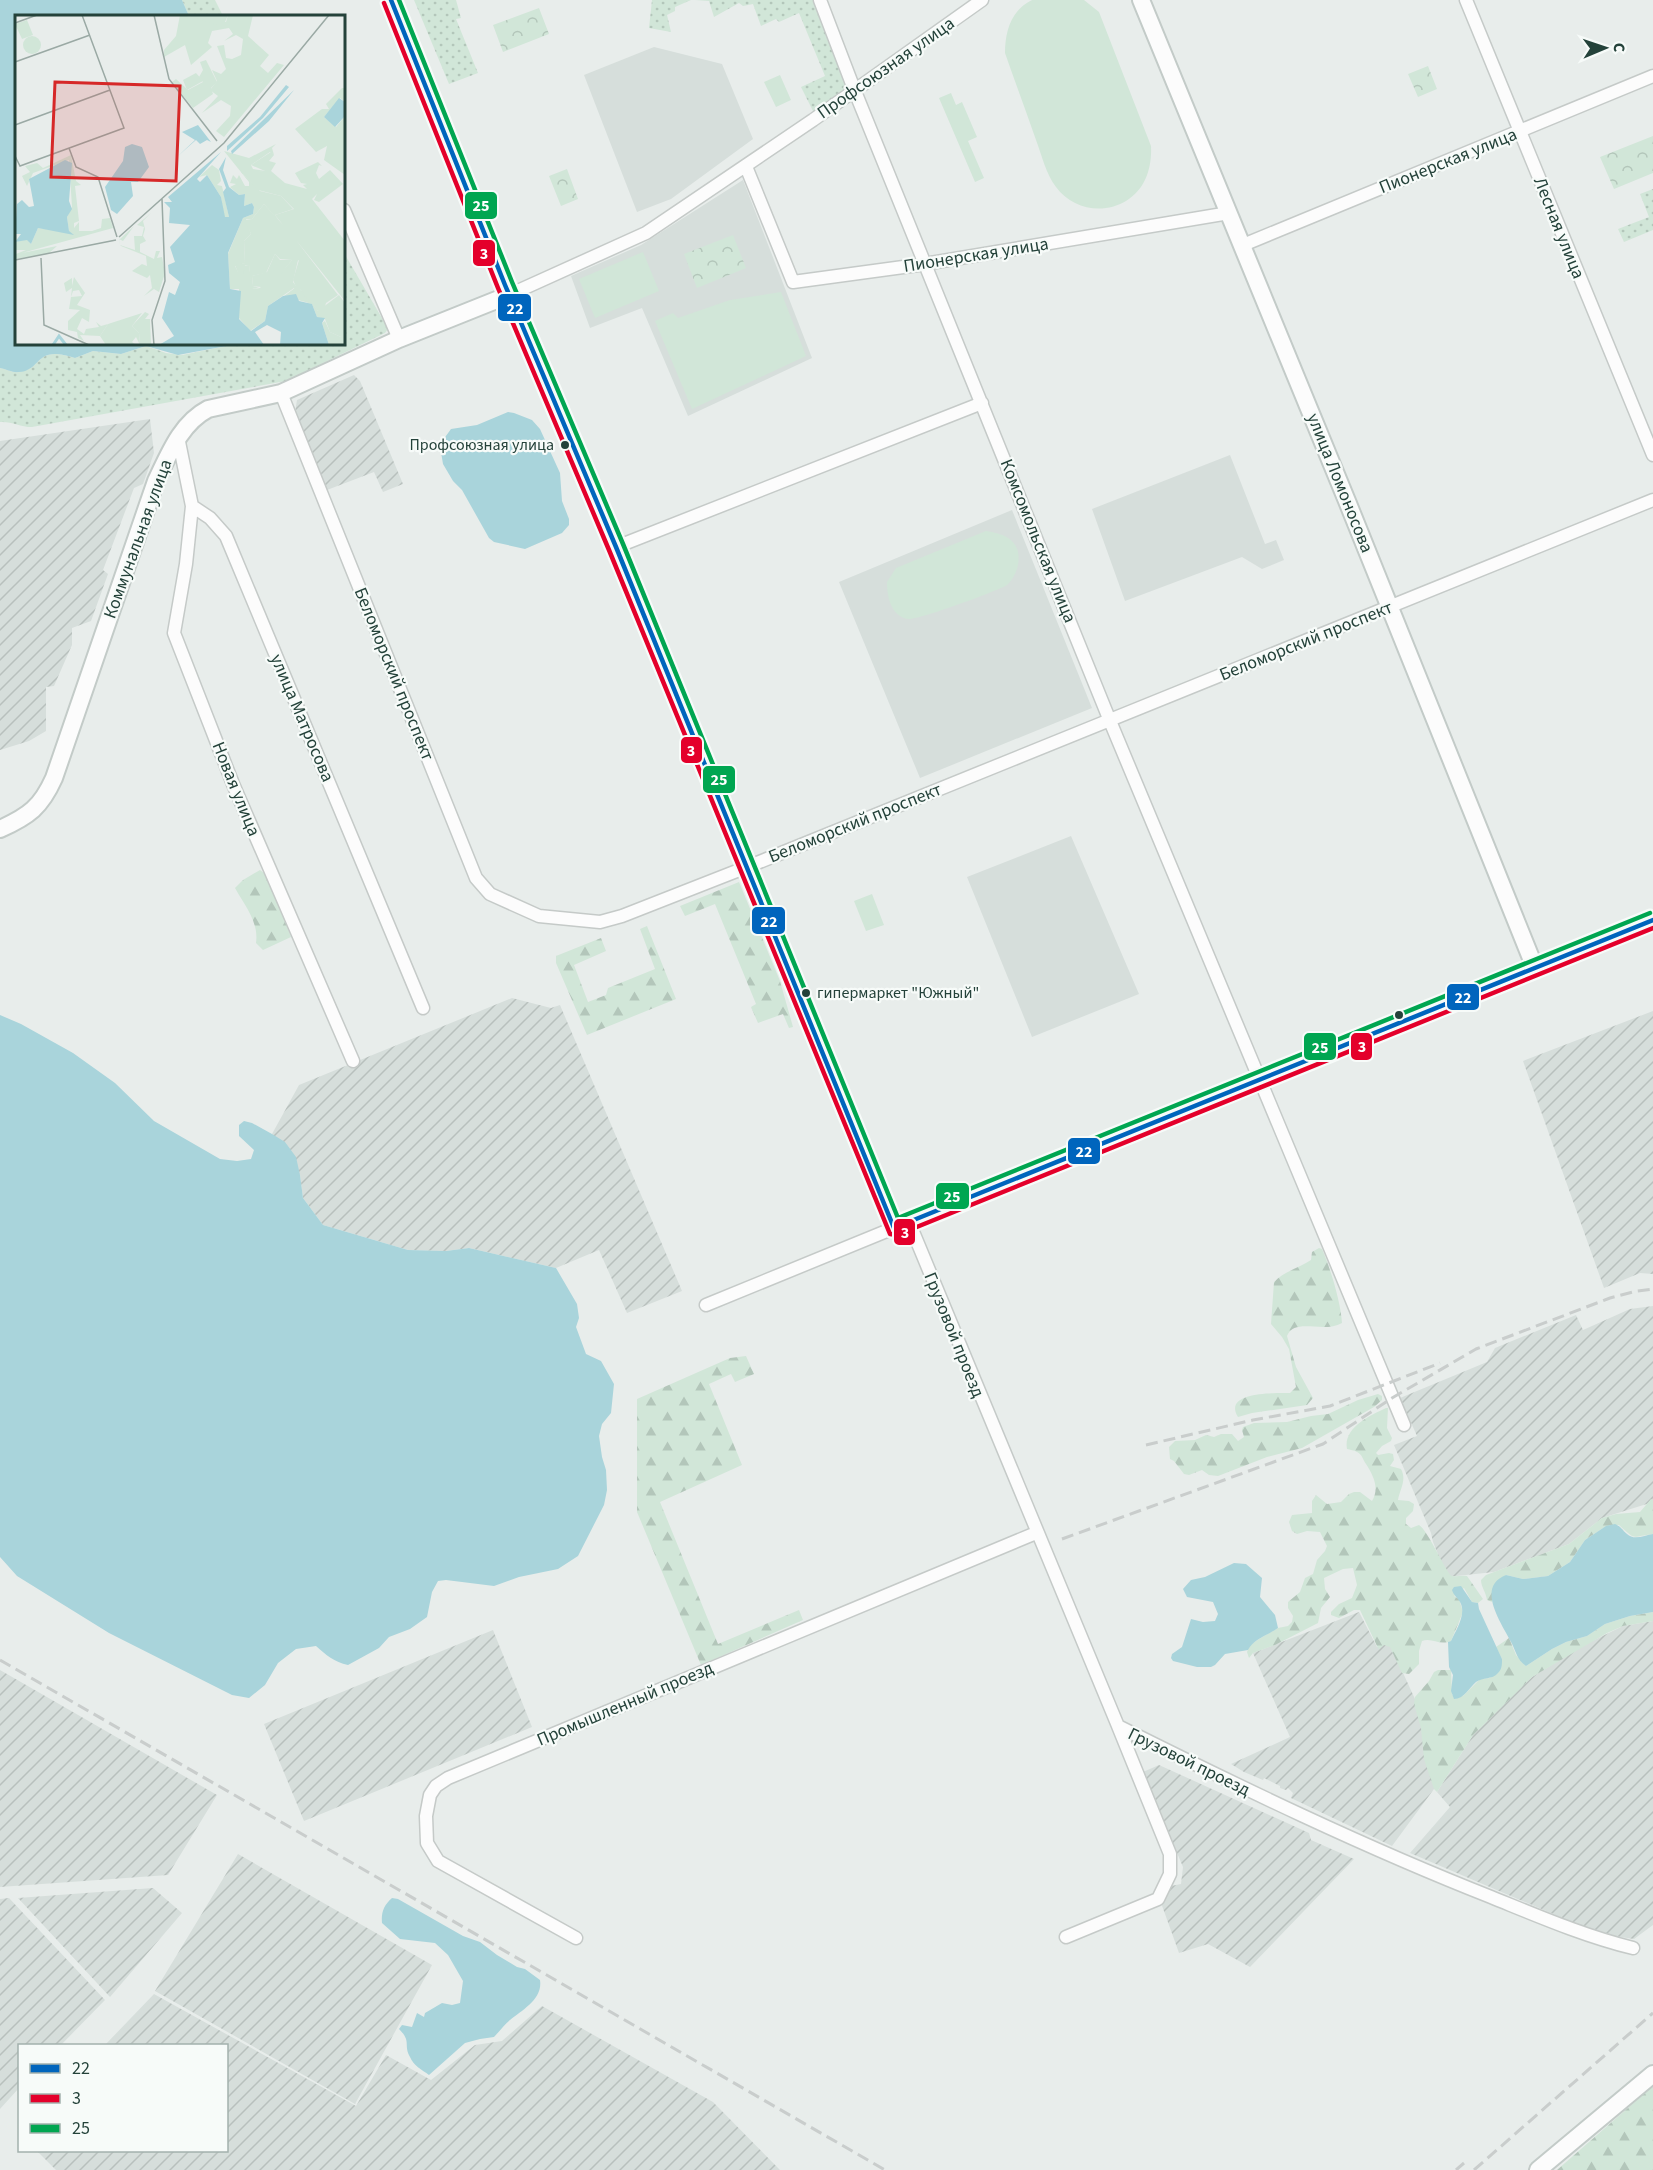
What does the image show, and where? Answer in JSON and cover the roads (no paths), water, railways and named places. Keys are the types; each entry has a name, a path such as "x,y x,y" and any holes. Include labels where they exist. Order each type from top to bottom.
{"main road":[{"path":"391,0 510,295 747,867 901,1225 1653,920"},
{"name":"улица Ломоносова","path":"1141,0 1243,245 1535,968"},
{"name":"Коммунальная улица","path":"0,829 33,812 46,796 156,481 178,437 194,418 208,409 281,393 399,339 510,295"},
{"path":"1539,2170 1653,2074"}],"street":[{"name":"Комсомольская улица","path":"820,0 1110,721 1404,1425"},
{"name":"Профсоюзная улица","path":"510,295 646,233 813,120 982,0"},
{"name":"Лесная улица","path":"1466,0 1653,455"},
{"name":"Пионерская улица","path":"1243,245 1653,76"},
{"name":"Пионерская улица","path":"747,169 793,282 926,263 1229,213"},
{"path":"345,212 399,339"},
{"name":"Беломорский проспект","path":"281,393 476,878 490,894 539,916 600,922 622,916 747,867 1653,500"},
{"path":"616,548 982,403"},
{"path":"178,437 192,506"},
{"name":"улица Матросова","path":"192,506 210,518 226,536 423,1008"},
{"name":"Новая улица","path":"192,506 186,564 174,633 233,784 353,1061"},
{"path":"706,1305 901,1225"},
{"name":"Грузовой проезд","path":"901,1225 1118,1726 1234,1785 1429,1873 1600,1940 1633,1948"},
{"name":"Промышленный проезд","path":"576,1938 438,1861 427,1843 426,1816 430,1795 436,1786 448,1778 1036,1533"},
{"path":"1066,1937 1158,1899 1170,1874 1170,1854 1118,1726"}],"water":[{"path":"0,0 182,0 189,15 15,15 15,345 232,345 178,355 146,346 121,354 93,351 75,358 52,354 27,370 17,372 0,368"},
{"path":"508,412 532,420 540,429 560,473 562,501 569,519 569,525 562,533 525,549 494,542 489,538 462,490 453,481 443,464 441,452 443,440 451,429 477,425"},
{"path":"0,1015 73,1053 115,1083 154,1121 220,1159 237,1161 251,1159 254,1150 239,1136 239,1125 244,1121 252,1123 285,1142 296,1157 303,1198 323,1225 408,1250 446,1251 469,1248 556,1268 577,1304 579,1318 576,1327 586,1354 601,1361 614,1384 611,1413 602,1424 599,1436 606,1470 607,1490 604,1505 578,1556 558,1569 519,1577 494,1586 438,1581 432,1592 427,1617 410,1629 389,1637 379,1648 348,1665 334,1660 316,1646 296,1649 278,1663 265,1685 249,1698 232,1695 109,1633 17,1576 0,1557"},
{"path":"1615,1524 1633,1537 1653,1534 1653,1612 1605,1624 1587,1636 1552,1649 1526,1666 1519,1658 1497,1616 1492,1588 1506,1575 1523,1579 1548,1576 1570,1562 1585,1540 1606,1526"},
{"path":"1234,1563 1246,1564 1262,1578 1260,1597 1275,1615 1278,1628 1257,1640 1248,1650 1225,1654 1211,1667 1197,1667 1173,1661 1172,1654 1182,1647 1191,1619 1203,1622 1215,1621 1218,1614 1213,1602 1187,1597 1183,1589 1191,1580 1205,1577"},
{"path":"1461,1586 1472,1602 1478,1603 1502,1663 1496,1675 1476,1682 1464,1695 1454,1699 1451,1691 1453,1675 1449,1667 1448,1642 1451,1641 1462,1617 1462,1607 1452,1590 1454,1587"},
{"path":"392,1898 398,1899 463,1936 480,1942 497,1955 525,1969 540,1980 540,1987 535,1998 494,2037 465,2043 429,2075 411,2060 405,2037 399,2029 402,2025 412,2027 417,2013 424,2017 425,2013 442,2003 452,2005 460,2003 463,1981 448,1955 435,1943 400,1939 382,1923 384,1909"}],"railway":[{"path":"1062,1539 1323,1444 1392,1398 1476,1349 1610,1298 1653,1289"},
{"path":"1146,1445 1253,1420 1330,1406 1440,1363"},
{"path":"0,1660 885,2170"},
{"path":"1474,2170 1653,2013"},
{"path":"1456,2170 1464,2163"}],"place":[{"name":"Профсоюзная улица","path":"565,445"},
{"name":"гипермаркет \"Южный\"","path":"806,993"}]}
